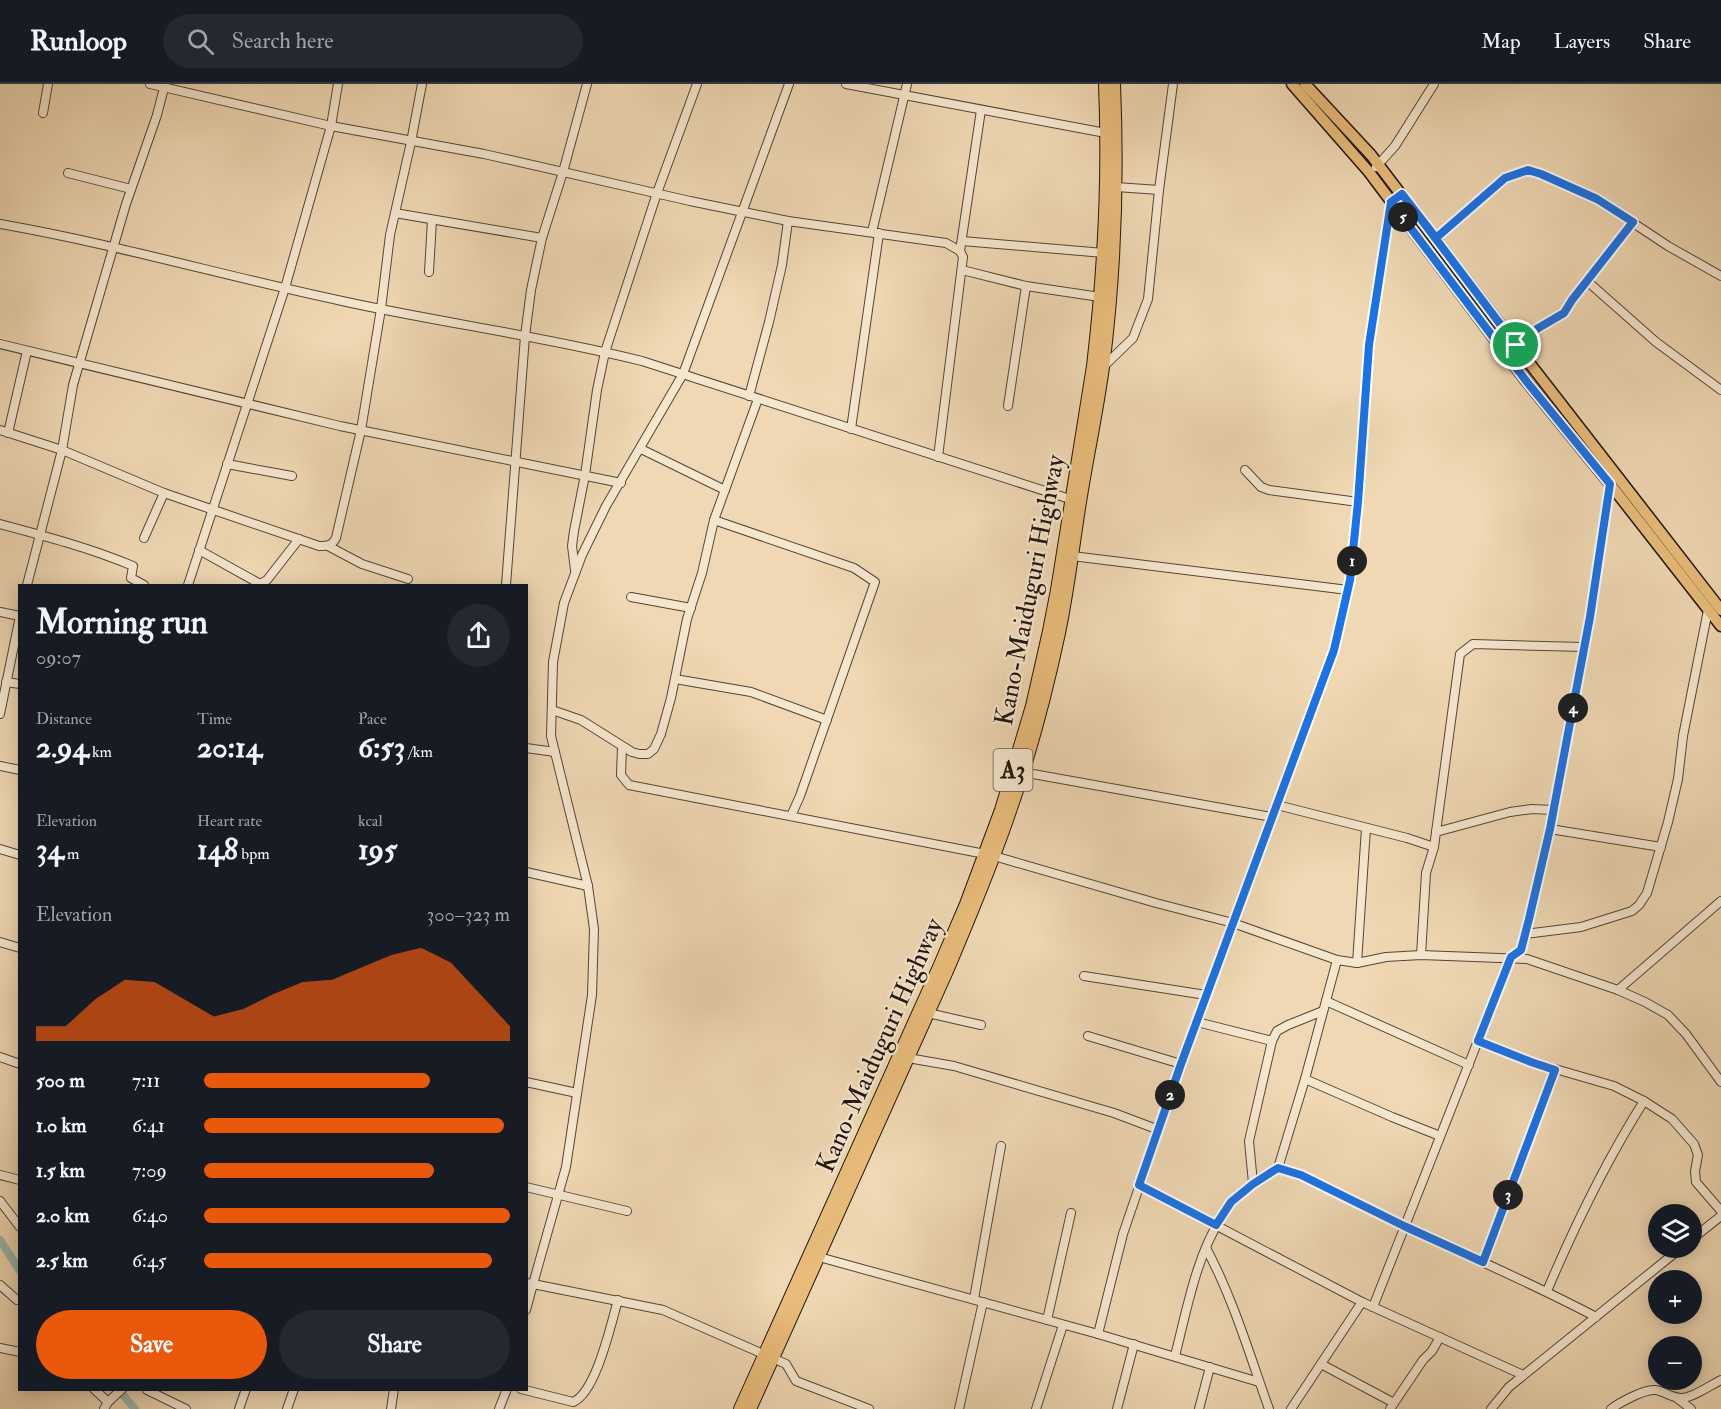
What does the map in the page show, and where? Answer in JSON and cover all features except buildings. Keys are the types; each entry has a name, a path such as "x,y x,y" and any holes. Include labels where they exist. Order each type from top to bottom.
{"highway":[{"name":"Kano-Maiduguri Highway","path":"740,1409 819,1257 974,907 1037,683 1102,367 1113,254 1116,188 1105,84"},
{"name":"Kano-Maiduguri Highway","path":"750,1409 769,1357 989,855 1022,772 1052,664 1072,556 1076,501 1093,366 1104,254 1114,84"}],"main road":[{"path":"1292,84 1369,172 1527,382 1610,484 1691,579 1721,610"},
{"path":"1305,84 1379,164 1436,238 1691,579 1708,610 1721,626"}],"street":[{"path":"43,113 48,84"},
{"path":"150,84 331,126 484,154 788,221 946,243 960,251 963,257 938,457"},
{"path":"188,584 285,288 331,126 338,84"},
{"path":"328,546 336,538 361,430 381,309 390,235 422,84"},
{"path":"506,584 525,336 531,290 542,238 587,84"},
{"path":"575,574 573,538 605,352 657,193 698,84"},
{"path":"789,84 683,374 602,516 582,555 564,603 553,662 552,736 588,886 594,929 592,995 566,1167 530,1283 663,1310 786,1364 796,1381 869,1409"},
{"path":"846,84 1111,134"},
{"path":"851,429 876,233 907,84"},
{"path":"1102,367 1133,338 1148,299 1173,84"},
{"path":"1369,172 1395,146 1434,84"},
{"path":"27,584 62,450 73,385 131,189 165,86"},
{"path":"960,251 981,110"},
{"path":"1436,238 1505,178 1528,170 1597,199 1668,246 1721,276"},
{"path":"68,172 131,189"},
{"path":"1116,188 1159,190"},
{"path":"1098,1334 1123,1234 1139,1185 1206,995 1334,650 1348,590 1358,502 1369,345 1391,202 1402,194"},
{"path":"395,213 542,238"},
{"path":"429,272 432,219"},
{"path":"749,396 782,265 788,221"},
{"path":"1516,345 1535,330 1564,313 1633,222"},
{"path":"0,224 114,247 381,309 642,361 1076,501"},
{"path":"962,240 1104,254"},
{"path":"962,270 1026,286 1100,297"},
{"path":"1587,281 1656,342 1721,390"},
{"path":"1008,406 1026,286"},
{"path":"0,344 247,405 621,483"},
{"path":"27,351 4,431 62,450 164,493 319,546 328,546 362,564 408,579"},
{"path":"552,710 581,720 622,747 639,754 648,754 654,750 661,734 714,520 758,399"},
{"path":"641,449 725,490"},
{"path":"227,464 292,476"},
{"path":"1245,470 1261,487 1269,490 1358,502"},
{"path":"1373,1306 1511,957 1521,950 1550,829 1584,647 1610,484"},
{"path":"144,538 164,493"},
{"path":"714,520 854,568 875,582 791,816"},
{"path":"0,524 112,557 133,566 131,578 142,584"},
{"path":"199,550 260,584 267,580 299,539"},
{"path":"1072,556 1348,590"},
{"path":"632,597 691,608"},
{"path":"1525,934 1581,927 1632,911 1647,893 1678,779 1683,736 1708,610"},
{"path":"0,612 18,616"},
{"path":"0,714 18,625"},
{"path":"1421,956 1426,873 1434,847 1460,654 1473,644 1584,647"},
{"path":"675,679 751,692 827,720"},
{"path":"6,682 18,684"},
{"path":"622,747 621,775 629,785 989,855 1233,923 1337,960 1357,963 1386,957 1527,958 1618,990 1668,1015 1686,1034 1721,1082"},
{"path":"528,748 555,752"},
{"path":"0,766 18,770"},
{"path":"1022,772 1272,818"},
{"path":"1277,805 1434,847"},
{"path":"1436,832 1510,812 1532,809 1553,810"},
{"path":"1357,963 1366,828"},
{"path":"1550,829 1661,847"},
{"path":"0,849 18,854"},
{"path":"528,872 588,886"},
{"path":"1618,990 1721,901"},
{"path":"0,942 18,947"},
{"path":"1175,1356 1191,1294 1216,1225 1231,1202 1278,1168 1337,960"},
{"path":"1084,976 1206,995"},
{"path":"1326,1001 1468,1065"},
{"path":"1253,1184 1249,1141 1272,1041 1277,1031 1288,1024 1323,1011"},
{"path":"928,1013 981,1025"},
{"path":"1197,1022 1272,1041"},
{"path":"1088,1036 1181,1064"},
{"path":"1478,1041 1555,1070 1614,1086 1672,1119 1694,1144 1698,1155 1696,1182 1721,1211"},
{"path":"0,1057 18,1063"},
{"path":"908,1058 954,1066 1114,1113 1159,1130"},
{"path":"1483,1262 1555,1070"},
{"path":"1305,1079 1392,1118 1440,1136"},
{"path":"528,1082 577,1093"},
{"path":"1547,1291 1588,1202 1622,1136 1644,1101"},
{"path":"959,1409 1001,1146"},
{"path":"1278,1168 1301,1175 1404,1226 1547,1291 1596,1317"},
{"path":"0,1175 18,1177"},
{"path":"1139,1185 1362,1302 1523,1375"},
{"path":"528,1186 627,1211"},
{"path":"0,1201 18,1224"},
{"path":"1047,1320 1071,1213"},
{"path":"1702,1231 1721,1216"},
{"path":"1206,1248 1239,1324 1269,1409"},
{"path":"819,1257 1134,1344 1259,1382"},
{"path":"1491,1409 1509,1387 1523,1375 1669,1258"},
{"path":"0,1285 17,1300"},
{"path":"528,1391 573,1402 579,1399 585,1392 603,1354 618,1300"},
{"path":"1291,1409 1362,1302"},
{"path":"1036,1409 1063,1325"},
{"path":"1322,1364 1392,1406 1440,1337"},
{"path":"1117,1409 1134,1344"},
{"path":"0,1348 18,1352"},
{"path":"1199,1409 1210,1366"},
{"path":"1611,1409 1629,1399 1655,1390 1685,1399 1721,1380"},
{"path":"96,1391 106,1405 118,1392"},
{"path":"149,1391 186,1409"},
{"path":"239,1409 245,1391"},
{"path":"287,1409 293,1391"},
{"path":"391,1409 394,1391"},
{"path":"500,1409 506,1391"},
{"path":"1677,1398 1691,1409"}],"waterway":[{"path":"0,1240 18,1268"},
{"path":"120,1391 135,1409"}],"route":[{"path":"1516,345 1402,194 1391,202 1369,345 1350,580 1334,650 1181,1064 1139,1185 1216,1225 1231,1202 1278,1168 1301,1175 1483,1262 1555,1070 1478,1041 1511,957 1521,950 1529,919 1560,780 1590,617 1610,484 1527,382 1391,202 1402,194 1436,238 1505,178 1528,170 1597,199 1633,222 1564,313 1535,330 1516,345"}]}
